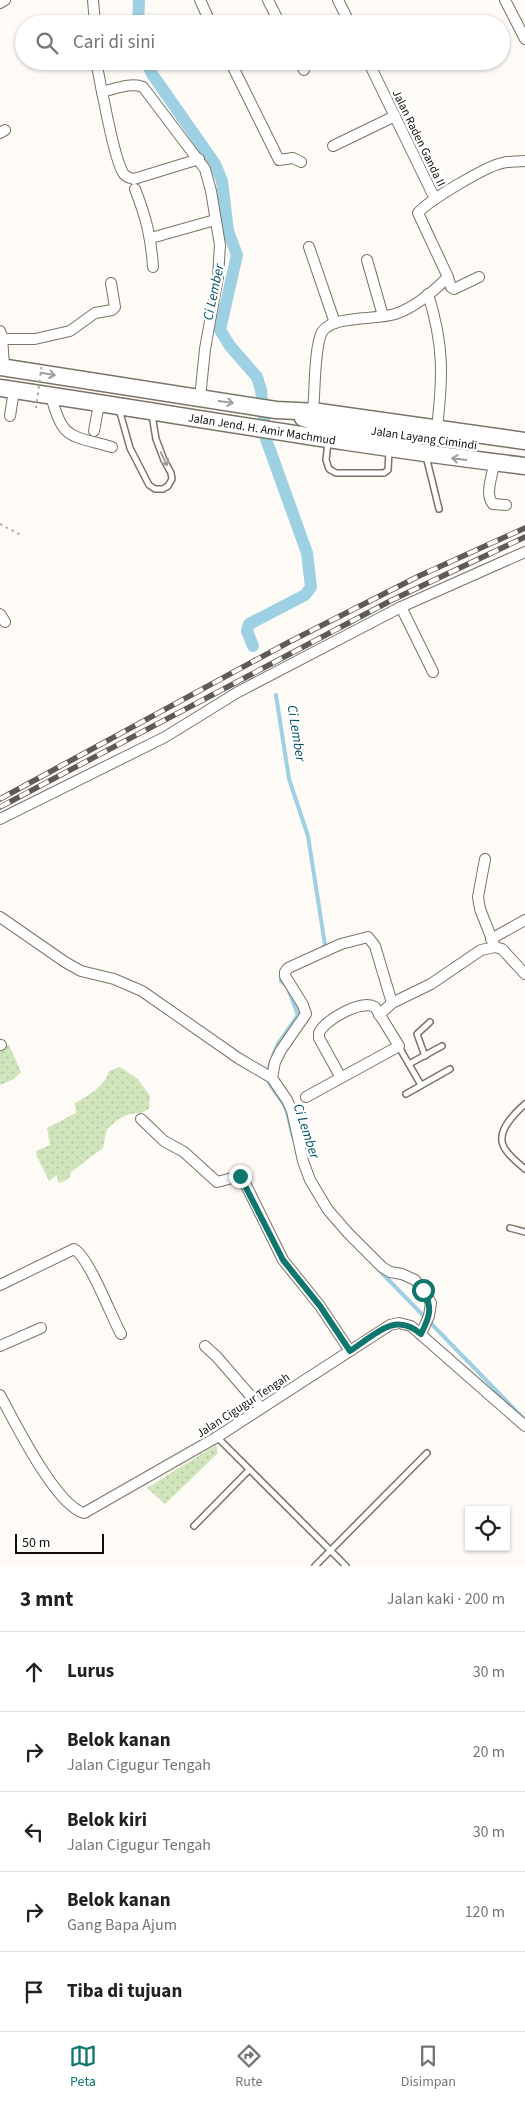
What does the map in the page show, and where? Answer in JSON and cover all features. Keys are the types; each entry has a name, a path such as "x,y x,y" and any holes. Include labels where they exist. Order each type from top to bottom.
{"highway":[{"name":"Jalan Jend. H. Amir Machmud","path":"2,367 251,406 313,412 525,441"},
{"name":"Jalan Jend. H. Amir Machmud","path":"7,389 270,429 326,432 389,449 525,466"},
{"name":"Jalan Layang Cimindi","path":"273,409 326,432 352,428 525,452"}],"street":[{"path":"0,3 5,0"},
{"path":"92,0 93,15"},
{"path":"200,0 207,15"},
{"path":"268,0 276,15"},
{"path":"338,0 346,15"},
{"path":"505,0 525,39"},
{"path":"98,70 118,159 122,172 127,178 134,179 199,160"},
{"path":"234,70 279,160 293,158 301,162"},
{"name":"Jalan Raden Ganda II","path":"372,70 435,199"},
{"path":"102,92 138,84 143,86 206,169 212,192 220,244 218,277 206,340 200,398"},
{"path":"333,146 395,116"},
{"path":"479,277 454,289 451,287 448,277 418,217 418,213 435,199 491,166 503,162 525,161"},
{"path":"135,189 146,215 151,238 153,267"},
{"path":"151,238 215,220"},
{"path":"309,248 336,323"},
{"path":"367,260 383,316"},
{"path":"313,412 320,337 324,330 336,323 393,315 406,310 448,277"},
{"path":"2,367 1,335 35,339 70,331 95,313 112,310 115,307 111,282"},
{"path":"428,294 441,349 442,383 437,428"},
{"path":"7,389 10,416"},
{"path":"51,395 58,421 69,434 112,447"},
{"path":"94,431 99,404"},
{"path":"494,463 489,489 490,501 493,504 506,505"},
{"path":"0,819 165,736 238,692 401,607 525,552"},
{"path":"401,607 433,672"},
{"path":"485,859 478,897 493,943 502,949 525,974"},
{"path":"0,917 81,971 114,980 142,991 238,1058 268,1076 287,1100 292,1111 303,1161 310,1180 328,1210 348,1234 382,1267 390,1272 402,1274 415,1280 431,1303 425,1325"},
{"path":"379,1015 392,1003 431,984 525,920"},
{"path":"268,1076 281,1050 306,1014 303,1005 285,976 288,968 342,944 368,937 376,946 392,1003"},
{"path":"306,1097 340,1076 399,1046 375,1007 371,1004 360,1005 332,1018 320,1029 319,1038 340,1076"},
{"path":"141,1119 164,1141 184,1152 217,1182 242,1177 283,1260 320,1306 350,1351"},
{"path":"0,1285 74,1249 78,1251 91,1269 121,1334"},
{"name":"Jalan Cigugur Tengah","path":"0,1395 38,1464 72,1508 84,1513 217,1437 390,1325 399,1323 411,1326 425,1325 525,1426"},
{"path":"0,1346 41,1328"},
{"path":"205,1346 217,1357 261,1408"}],"lane":[{"path":"119,407 130,448 149,485 155,489 163,489 168,486 172,479 156,439 152,412"},
{"path":"326,432 326,460 329,469 336,472 384,472 388,470 389,449"},
{"path":"426,454 439,509"},
{"path":"424,1056 417,1034 430,1022"},
{"path":"399,1046 421,1085"},
{"path":"409,1064 442,1046"},
{"path":"406,1094 450,1070"},
{"path":"525,1104 515,1113 505,1128 502,1139 506,1150 525,1169"},
{"path":"510,1228 525,1232"},
{"path":"217,1437 346,1566"},
{"path":"315,1566 427,1453"},
{"path":"194,1526 249,1470"}],"path":[{"path":"36,408 42,363"},
{"path":"0,524 21,535"}],"green space":[{"path":"9,1045 21,1072 14,1079 0,1085 0,1046"},
{"path":"120,1067 138,1079 150,1096 149,1109 124,1116 112,1124 107,1129 103,1148 71,1172 70,1177 65,1181 58,1183 57,1175 49,1181 36,1154 36,1151 50,1145 47,1128 76,1113 75,1103 100,1086 109,1071"},
{"path":"216,1445 218,1453 165,1504 147,1488"}],"waterway":[{"name":"Ci Lember","path":"138,15 139,0"},
{"name":"Ci Lember","path":"150,70 215,164 222,181 228,231 237,255 220,330 230,346 257,377 261,390 266,439 307,553 311,587 305,595 249,624 247,631 253,646"},
{"name":"Ci Lember","path":"276,695 289,779 308,836 325,945 320,951"},
{"name":"Ci Lember","path":"273,1055 278,1044 298,1015 287,986 281,981 281,976"},
{"name":"Ci Lember","path":"271,1061 268,1069 269,1081 285,1107 293,1137"},
{"name":"Ci Lember","path":"378,1269 525,1420"}],"railway":[{"path":"0,799 289,642 419,576 525,528"},
{"path":"0,807 392,600 525,537"}],"route":[{"path":"240,1176 283,1260 320,1306 350,1351 390,1325 399,1323 411,1326 421,1334 429,1316 431,1303 423,1290"}]}
